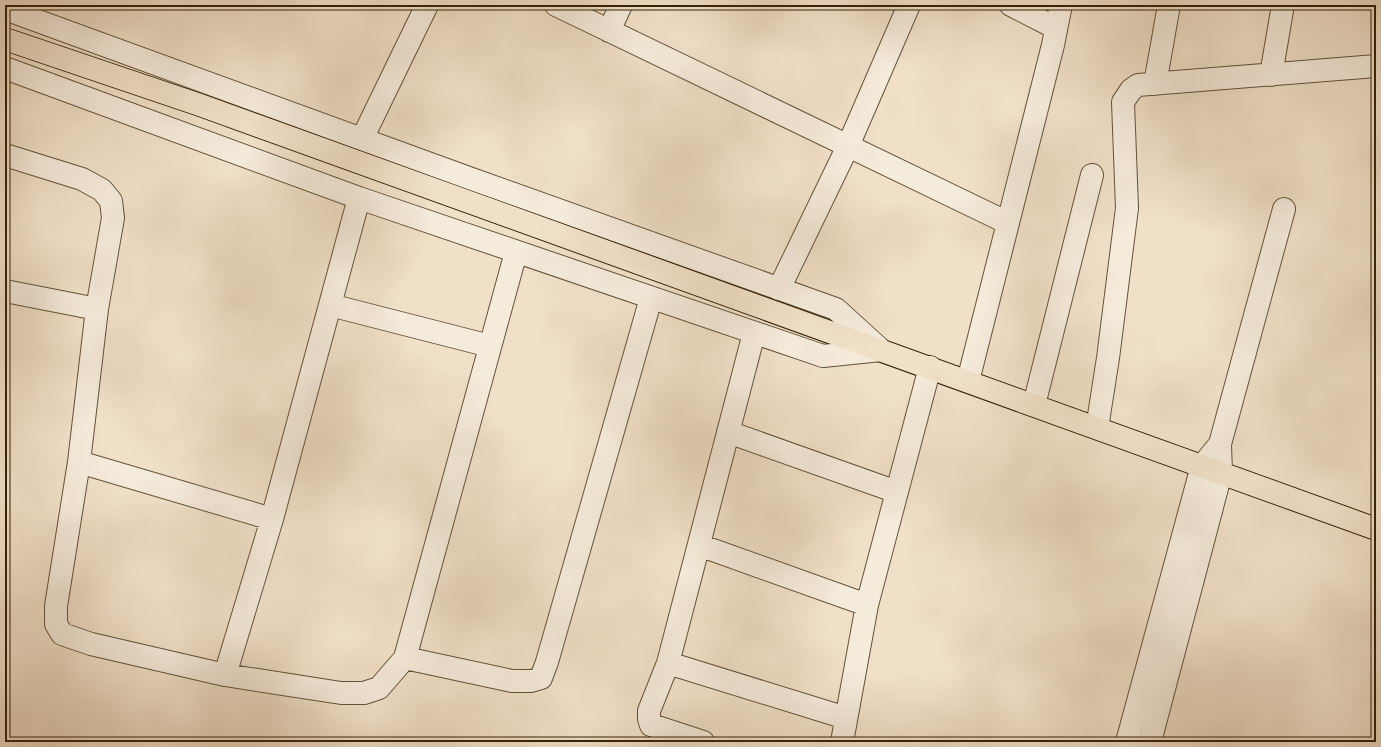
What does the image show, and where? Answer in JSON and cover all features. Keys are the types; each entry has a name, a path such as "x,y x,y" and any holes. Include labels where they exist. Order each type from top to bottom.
{"main road":[{"path":"5,39 200,105 1376,529"}],"street":[{"path":"362,139 427,5"},
{"path":"556,5 1008,223"},
{"path":"609,31 621,5"},
{"path":"779,289 848,146 909,5"},
{"path":"1011,5 1056,28"},
{"path":"968,381 1061,5"},
{"path":"1155,84 1169,5"},
{"path":"1271,75 1283,5"},
{"path":"5,10 836,309 881,350"},
{"path":"1097,428 1108,358 1127,208 1124,102 1131,90 1138,85 1376,66"},
{"path":"5,68 359,198 823,356 881,350"},
{"path":"5,155 82,180 102,190 111,201 113,218 97,309 79,462 56,606 56,624 62,634 91,644 225,675 341,694 364,694 379,688 405,658 516,252"},
{"path":"1034,405 1092,175"},
{"path":"225,675 272,519 359,198"},
{"path":"1127,742 1220,444 1284,209"},
{"path":"5,291 97,309"},
{"path":"405,658 512,681 531,681 540,678 547,662 651,298"},
{"path":"330,305 490,346"},
{"path":"703,742 651,725 649,711 668,663 754,333"},
{"path":"842,742 867,605 930,367"},
{"path":"728,432 897,492"},
{"path":"79,462 272,519"},
{"path":"1150,742 1212,469"},
{"path":"699,545 867,605"},
{"path":"668,663 846,718"}]}
